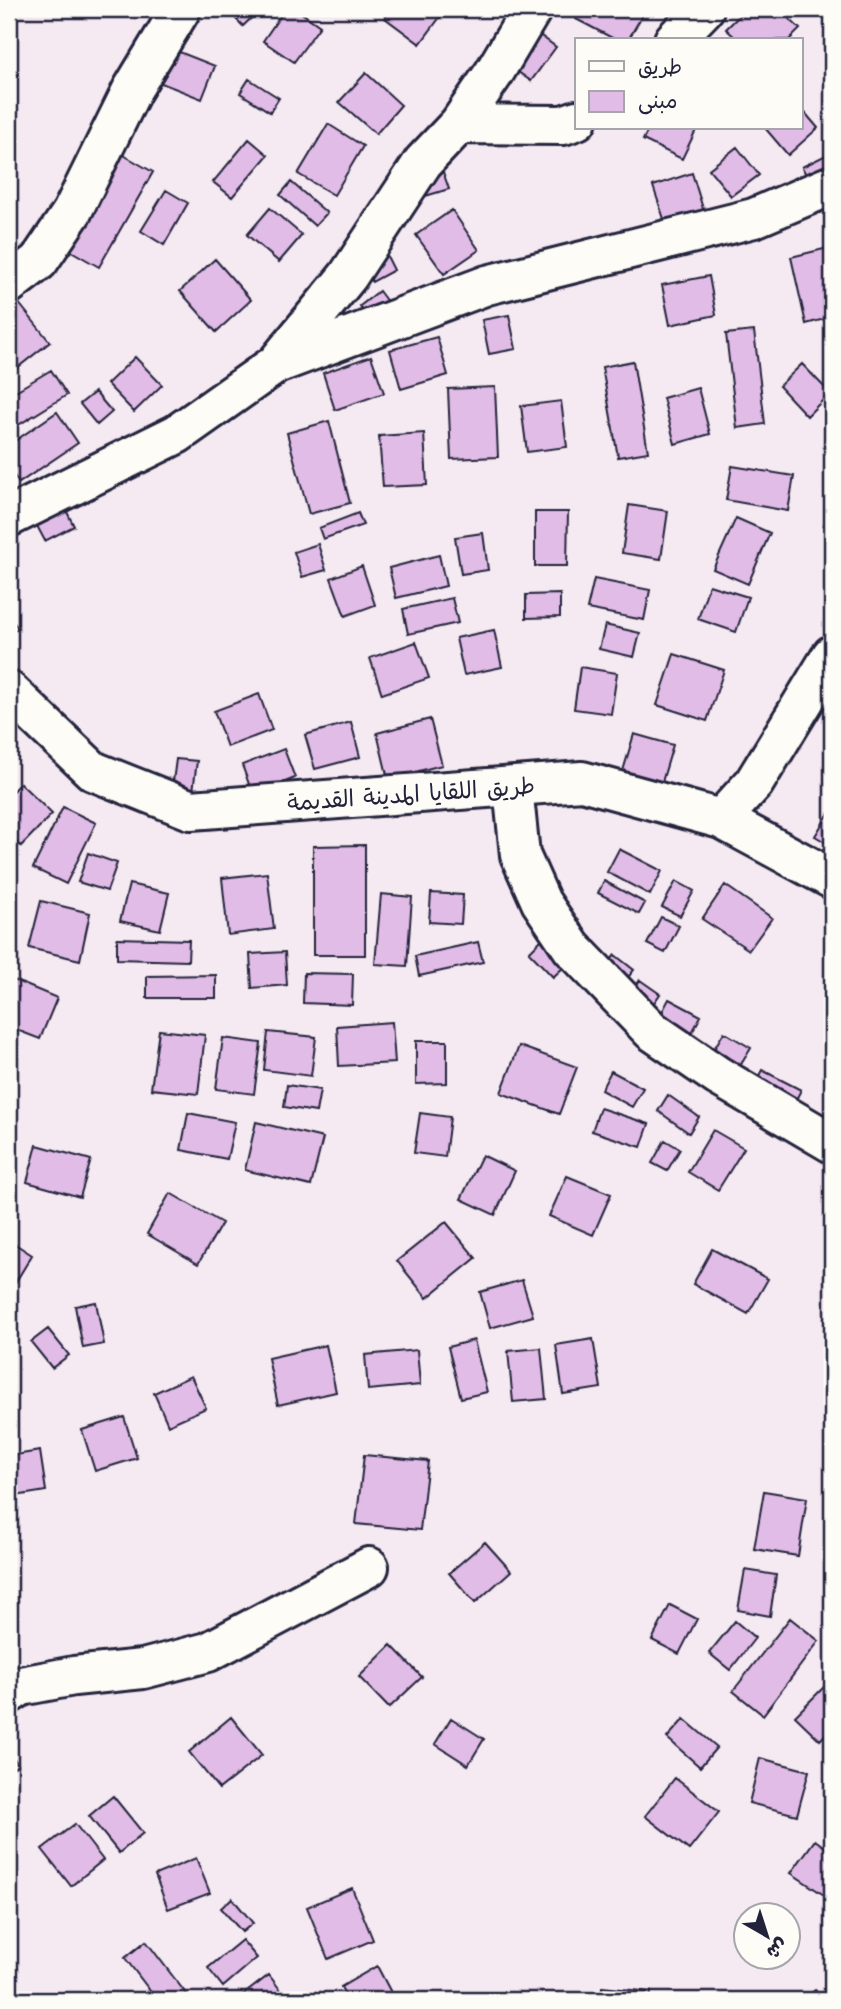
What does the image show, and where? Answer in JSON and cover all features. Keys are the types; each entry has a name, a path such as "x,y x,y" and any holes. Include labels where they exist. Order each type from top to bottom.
{"street":[{"path":"9,284 40,261 72,212 132,90 181,9"},
{"path":"276,364 348,276 423,162 459,124 494,73 532,9"},
{"path":"676,38 704,9"},
{"path":"459,124 563,125 575,121"},
{"path":"9,517 177,434 276,364 487,285 754,218 832,186"},
{"path":"721,819 754,783 832,655"},
{"name":"طريق اللقايا المدينة القديمة","path":"9,691 93,771 191,810 582,782 721,819 832,879"},
{"path":"513,787 520,855 541,902 572,948 652,1031 718,1076 832,1143"},
{"path":"9,1694 22,1686 74,1676 143,1669 208,1652 369,1567"}],"building":[{"path":"226,9 261,9 243,26"},
{"path":"285,9 296,9 320,26 294,62 263,41"},
{"path":"392,9 446,9 420,44 385,18"},
{"path":"582,9 646,9 629,38 612,38 576,19"},
{"path":"746,9 779,9 800,29 791,38 736,38 726,29"},
{"path":"526,25 556,47 531,81 501,60"},
{"path":"164,46 215,66 202,99 151,79"},
{"path":"366,73 401,105 376,134 339,102"},
{"path":"249,79 279,98 270,112 240,93"},
{"path":"802,109 818,128 788,155 767,130 802,130"},
{"path":"328,124 363,146 334,195 298,174"},
{"path":"648,130 696,130 682,159 643,140"},
{"path":"249,139 268,155 232,197 213,182"},
{"path":"737,147 759,175 731,196 709,169"},
{"path":"832,152 832,181 814,190 802,167"},
{"path":"120,153 153,172 99,267 66,248"},
{"path":"443,172 449,189 422,197 417,181"},
{"path":"692,173 709,228 671,240 653,186"},
{"path":"291,182 327,213 315,226 280,195"},
{"path":"166,190 188,203 164,245 141,231"},
{"path":"270,208 302,235 279,262 247,235"},
{"path":"452,210 479,250 444,274 416,235"},
{"path":"381,244 394,270 372,282 358,256"},
{"path":"832,247 832,317 806,324 791,257"},
{"path":"215,259 251,300 216,332 180,291"},
{"path":"709,276 716,315 670,325 662,285"},
{"path":"379,291 397,315 378,330 360,306"},
{"path":"14,297 50,342 17,368 9,358 9,301"},
{"path":"509,315 516,349 489,354 482,320"},
{"path":"754,331 765,424 737,428 726,334"},
{"path":"437,337 448,375 401,389 390,350"},
{"path":"371,356 384,393 335,410 323,373"},
{"path":"135,357 162,385 134,412 107,384"},
{"path":"633,361 648,452 618,457 602,367"},
{"path":"802,364 830,393 807,416 779,386"},
{"path":"51,370 67,395 15,427 9,417 9,395"},
{"path":"495,387 498,457 451,459 448,389"},
{"path":"698,388 710,434 675,444 663,398"},
{"path":"95,392 112,412 97,425 80,404"},
{"path":"561,401 567,447 527,452 521,406"},
{"path":"57,412 78,443 19,483 9,468 9,445"},
{"path":"329,421 350,503 309,514 287,433"},
{"path":"424,433 427,485 383,487 379,436"},
{"path":"732,466 794,476 788,511 726,500"},
{"path":"629,505 668,511 661,559 622,553"},
{"path":"65,508 74,526 45,541 36,524"},
{"path":"832,509 832,529 824,525"},
{"path":"535,512 568,512 567,566 535,566"},
{"path":"358,513 363,525 323,539 319,528"},
{"path":"736,518 770,533 748,584 713,569"},
{"path":"483,533 488,570 461,574 455,537"},
{"path":"318,544 326,570 302,577 294,552"},
{"path":"439,555 446,586 396,598 389,568"},
{"path":"362,566 375,605 345,616 331,578"},
{"path":"594,579 650,590 644,620 587,609"},
{"path":"709,585 748,597 736,632 698,619"},
{"path":"560,594 560,617 526,618 526,595"},
{"path":"452,598 458,623 408,634 403,609"},
{"path":"9,616 18,628 9,635"},
{"path":"605,625 640,633 634,657 599,649"},
{"path":"494,630 502,667 464,675 456,638"},
{"path":"416,642 429,678 382,694 370,658"},
{"path":"674,654 724,670 707,721 657,705"},
{"path":"580,667 617,673 611,714 574,709"},
{"path":"259,694 272,730 227,747 214,711"},
{"path":"430,719 442,765 388,779 377,733"},
{"path":"351,722 360,757 315,769 305,735"},
{"path":"634,734 673,745 659,792 620,781"},
{"path":"284,749 295,778 253,795 242,765"},
{"path":"176,759 197,761 193,791 172,789"},
{"path":"20,783 52,814 21,846 9,835 9,795"},
{"path":"63,807 96,823 66,884 33,868"},
{"path":"832,808 832,846 815,836"},
{"path":"365,845 365,955 313,955 313,846"},
{"path":"619,849 662,871 650,895 607,872"},
{"path":"88,853 117,863 107,891 78,882"},
{"path":"267,873 274,929 228,935 222,878"},
{"path":"604,881 645,903 639,914 598,893"},
{"path":"676,881 694,891 680,916 662,907"},
{"path":"129,884 169,893 160,930 120,921"},
{"path":"725,885 772,918 749,950 702,919"},
{"path":"431,893 463,895 461,924 429,922"},
{"path":"381,894 412,897 407,966 375,964"},
{"path":"41,901 90,913 80,960 29,948"},
{"path":"661,917 679,926 665,953 647,944"},
{"path":"562,919 588,945 553,977 529,952"},
{"path":"117,938 189,940 188,961 117,959"},
{"path":"478,942 483,962 419,976 415,956"},
{"path":"285,952 287,985 252,988 250,954"},
{"path":"615,955 634,970 621,986 602,971"},
{"path":"304,973 353,974 352,1005 303,1003"},
{"path":"216,975 216,998 147,998 147,976"},
{"path":"9,978 57,998 40,1039 9,1027"},
{"path":"640,980 660,994 640,1023 620,1009"},
{"path":"669,999 701,1016 679,1057 647,1040"},
{"path":"392,1022 395,1063 339,1066 337,1026"},
{"path":"159,1030 205,1035 198,1094 151,1089"},
{"path":"268,1032 316,1037 311,1076 264,1070"},
{"path":"724,1032 751,1048 727,1087 701,1071"},
{"path":"223,1038 261,1043 254,1094 216,1089"},
{"path":"416,1041 447,1041 447,1083 416,1084"},
{"path":"519,1046 577,1067 559,1114 501,1093"},
{"path":"762,1070 801,1090 782,1126 743,1105"},
{"path":"611,1071 643,1088 632,1107 601,1090"},
{"path":"287,1085 320,1090 316,1112 284,1107"},
{"path":"668,1095 699,1117 689,1133 658,1111"},
{"path":"600,1108 649,1124 641,1147 592,1131"},
{"path":"188,1113 235,1122 227,1159 181,1150"},
{"path":"420,1113 450,1117 445,1157 414,1153"},
{"path":"256,1122 323,1138 311,1186 245,1170"},
{"path":"713,1130 744,1148 718,1190 688,1172"},
{"path":"665,1140 680,1149 667,1171 652,1163"},
{"path":"37,1145 91,1160 80,1197 27,1182"},
{"path":"482,1155 515,1171 495,1215 461,1199"},
{"path":"567,1176 611,1194 593,1235 549,1216"},
{"path":"170,1193 222,1223 198,1264 147,1234"},
{"path":"446,1222 476,1258 427,1298 397,1261"},
{"path":"9,1240 32,1255 12,1288 9,1286"},
{"path":"712,1249 768,1279 748,1314 693,1284"},
{"path":"522,1280 533,1316 490,1328 480,1292"},
{"path":"96,1302 104,1344 83,1348 75,1306"},
{"path":"48,1329 69,1355 52,1368 31,1342"},
{"path":"593,1339 601,1388 563,1394 556,1345"},
{"path":"474,1340 487,1392 461,1398 448,1347"},
{"path":"326,1345 336,1392 278,1405 268,1358"},
{"path":"541,1348 546,1399 513,1402 508,1351"},
{"path":"417,1350 420,1385 368,1390 365,1355"},
{"path":"191,1376 206,1408 168,1425 154,1393"},
{"path":"124,1417 137,1458 95,1471 82,1430"},
{"path":"40,1451 46,1491 9,1497 9,1456"},
{"path":"364,1455 428,1461 420,1530 356,1524"},
{"path":"764,1491 807,1498 798,1556 754,1549"},
{"path":"485,1542 511,1571 475,1603 449,1573"},
{"path":"745,1570 776,1575 770,1616 738,1610"},
{"path":"670,1605 697,1619 679,1654 652,1640"},
{"path":"790,1618 819,1641 763,1715 733,1691"},
{"path":"735,1621 755,1638 730,1670 709,1653"},
{"path":"391,1645 422,1677 389,1708 359,1677"},
{"path":"824,1687 832,1696 832,1728 820,1740 795,1716"},
{"path":"231,1717 262,1755 219,1789 189,1752"},
{"path":"451,1718 484,1739 468,1765 435,1744"},
{"path":"684,1719 717,1747 700,1767 667,1738"},
{"path":"9,1750 18,1765 9,1770"},
{"path":"760,1758 809,1771 797,1815 749,1803"},
{"path":"675,1778 719,1812 689,1850 645,1816"},
{"path":"113,1796 143,1833 119,1853 89,1816"},
{"path":"75,1824 103,1860 71,1886 42,1849"},
{"path":"815,1840 832,1852 832,1884 824,1895 791,1873"},
{"path":"196,1858 210,1893 168,1909 155,1875"},
{"path":"352,1888 373,1940 328,1959 307,1907"},
{"path":"232,1898 253,1923 242,1932 221,1908"},
{"path":"242,1940 257,1958 223,1987 208,1968"},
{"path":"146,1941 187,1995 180,2000 157,2000 125,1958"},
{"path":"377,1966 395,2000 348,2000 341,1987"},
{"path":"269,1975 285,1996 279,2000 240,2000 239,1998"},
{"path":"602,1987 651,1992 650,2000 601,2000"},
{"path":"815,1990 824,2000 802,2000"}]}
